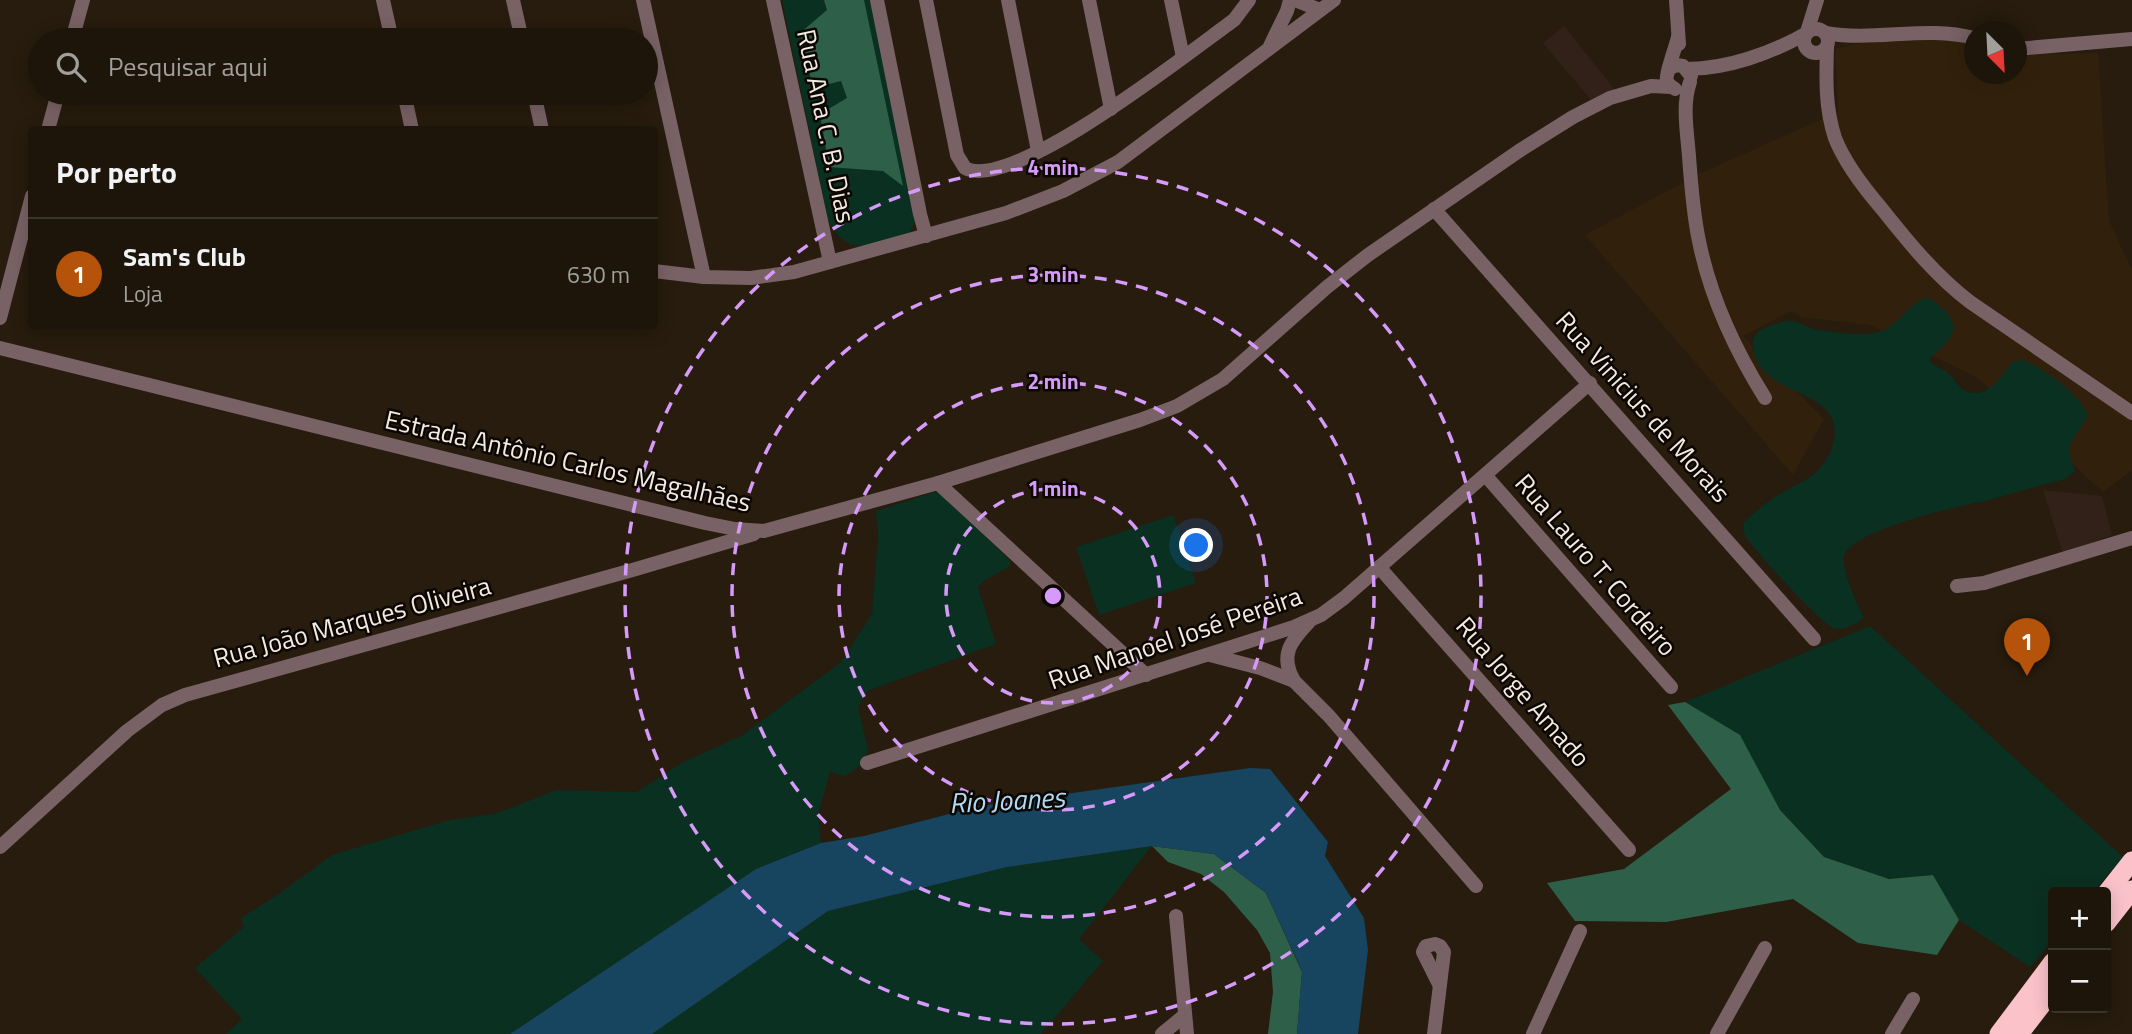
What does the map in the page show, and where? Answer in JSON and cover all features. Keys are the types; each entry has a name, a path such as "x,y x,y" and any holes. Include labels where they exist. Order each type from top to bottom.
{"highway":[{"path":"2111,888 2132,861"},
{"path":"2111,917 2132,890"},
{"path":"1999,1034 2048,969"},
{"path":"2019,1034 2048,996"}],"street":[{"path":"75,28 83,0"},
{"path":"383,0 389,28"},
{"path":"513,0 519,28"},
{"path":"643,0 649,28"},
{"name":"Rua Ana C. B. Dias","path":"773,0 830,262"},
{"path":"877,0 926,236"},
{"path":"926,0 957,155 971,172 990,171 1038,151 1083,127 1234,20 1248,0"},
{"path":"1008,0 1038,151"},
{"path":"1089,0 1111,109"},
{"path":"1171,0 1183,57"},
{"path":"1818,0 1804,40 1827,88"},
{"path":"1818,0 1826,40 1831,121 1838,145 1870,195 1947,285 2132,413"},
{"path":"1676,1 1680,53 1689,75 1685,117"},
{"path":"1268,51 1292,3"},
{"path":"1292,3 1326,4"},
{"path":"1292,3 1297,28"},
{"path":"658,271 704,277 773,276 926,236 1035,203 1090,178 1142,145 1326,4"},
{"path":"1672,87 1682,89 1689,75 1767,52 1818,29 1826,40"},
{"path":"1826,40 1939,33 1964,36"},
{"path":"1678,37 1666,77 1681,100 1685,117 1694,212 1706,271 1734,341 1765,398"},
{"path":"2027,48 2132,39"},
{"path":"1767,52 1821,52 1826,40"},
{"path":"1669,70 1680,65 1689,75"},
{"path":"658,68 704,277"},
{"name":"Estrada Antônio Carlos Magalhães","path":"1637,89 1669,70"},
{"name":"Estrada Antônio Carlos Magalhães","path":"3,353 705,523 764,531 934,484 1140,420 1194,398 1223,379 1347,271 1434,209 1573,117 1610,98 1637,89 1657,85 1672,87"},
{"path":"49,126 55,105"},
{"path":"407,105 411,126"},
{"path":"537,105 541,126"},
{"name":"Rua Vinicius de Morais","path":"1434,209 1814,639"},
{"path":"0,318 28,210"},
{"name":"Rua Manoel José Pereira","path":"867,763 1310,621 1334,606 1590,383"},
{"name":"Rua Lauro T. Cordeiro","path":"1486,475 1671,687"},
{"path":"934,484 1146,675"},
{"path":"704,549 709,537 705,523"},
{"name":"Rua João Marques Oliveira","path":"0,847 127,731 174,699 219,684 764,531"},
{"path":"1957,586 1984,583 2132,538"},
{"name":"Rua Jorge Amado","path":"1379,567 1629,850"},
{"path":"1310,621 1288,652 1287,665 1294,681 1329,716 1476,886"},
{"path":"1209,655 1260,668 1294,681"},
{"path":"1176,916 1187,1034"},
{"path":"1533,1034 1580,931"},
{"path":"1717,1034 1765,947"},
{"path":"1434,1034 1440,986"},
{"path":"1892,1034 1913,999"},
{"path":"1162,1034 1185,1015"}],"shaded area":[{"path":"1564,26 1615,90 1592,101 1543,43"},
{"path":"1964,41 1964,84 2027,84 2027,55 2098,53 2109,221 2132,270 2132,470 2103,492 1978,378 1870,325 1801,317 1791,311 1743,336 1824,419 1793,475 1585,235 1699,174 1838,112 1835,49 1866,42"},
{"path":"2043,490 2102,496 2112,535 2063,554"}],"green space":[{"path":"782,0 874,0 917,216 910,233 875,245 854,245 836,233 828,220"},
{"path":"824,0 864,0 903,186 883,171 829,167 820,114 847,98 841,81 813,88 800,33 827,10"},
{"path":"1926,297 1947,313 1953,324 1949,340 1929,361 1948,373 1964,390 1979,393 1986,390 1993,386 2012,362 2024,360 2069,390 2083,406 2088,415 2074,437 2069,453 2075,472 2063,480 1907,521 1884,529 1851,547 1844,557 1845,570 1864,618 1846,628 1833,628 1786,583 1744,533 1744,522 1754,513 1819,469 1828,456 1835,434 1831,416 1820,404 1786,387 1765,372 1757,362 1753,348 1754,338 1765,328 1789,321 1834,332 1875,333 1890,327 1913,305"},
{"path":"938,491 1010,560 1010,566 982,582 978,588 996,644 867,691 858,708 868,749 863,764 845,776 830,772 818,814 821,843 756,869 510,1034 226,1034 242,1019 195,968 244,927 241,918 332,855 446,821 498,813 556,790 637,792 683,762 741,736 840,663 872,614 878,537 876,511"},
{"path":"1173,515 1196,583 1099,615 1076,547"},
{"path":"1870,626 2123,857 2097,887 2048,887 2048,946 2030,967 1959,920 1933,875 1889,879 1824,857 1780,810 1740,736 1685,702"},
{"path":"1685,702 1740,735 1780,810 1824,857 1889,879 1933,875 1959,920 1937,955 1858,943 1793,899 1666,922 1575,921 1547,883 1624,869 1731,789 1668,705"},
{"path":"1152,846 1079,939 1103,961 1041,1034 652,1034 828,911 1007,867"},
{"path":"1152,846 1214,854 1266,893 1302,972 1297,1034 1268,1034 1273,992 1270,953 1257,930 1224,892 1201,874 1168,862"}],"water":[{"path":"1250,768 1270,769 1328,842 1325,856 1364,918 1368,950 1358,1034 1297,1034 1302,971 1266,893 1214,854 1152,846 1007,867 828,911 652,1034 510,1034 756,869 821,843 864,836 980,806"}],"place":[{"name":"Sam's Club","path":"2027,676"}],"water label":[{"name":"Rio Joanes","path":"1007,800"}]}
